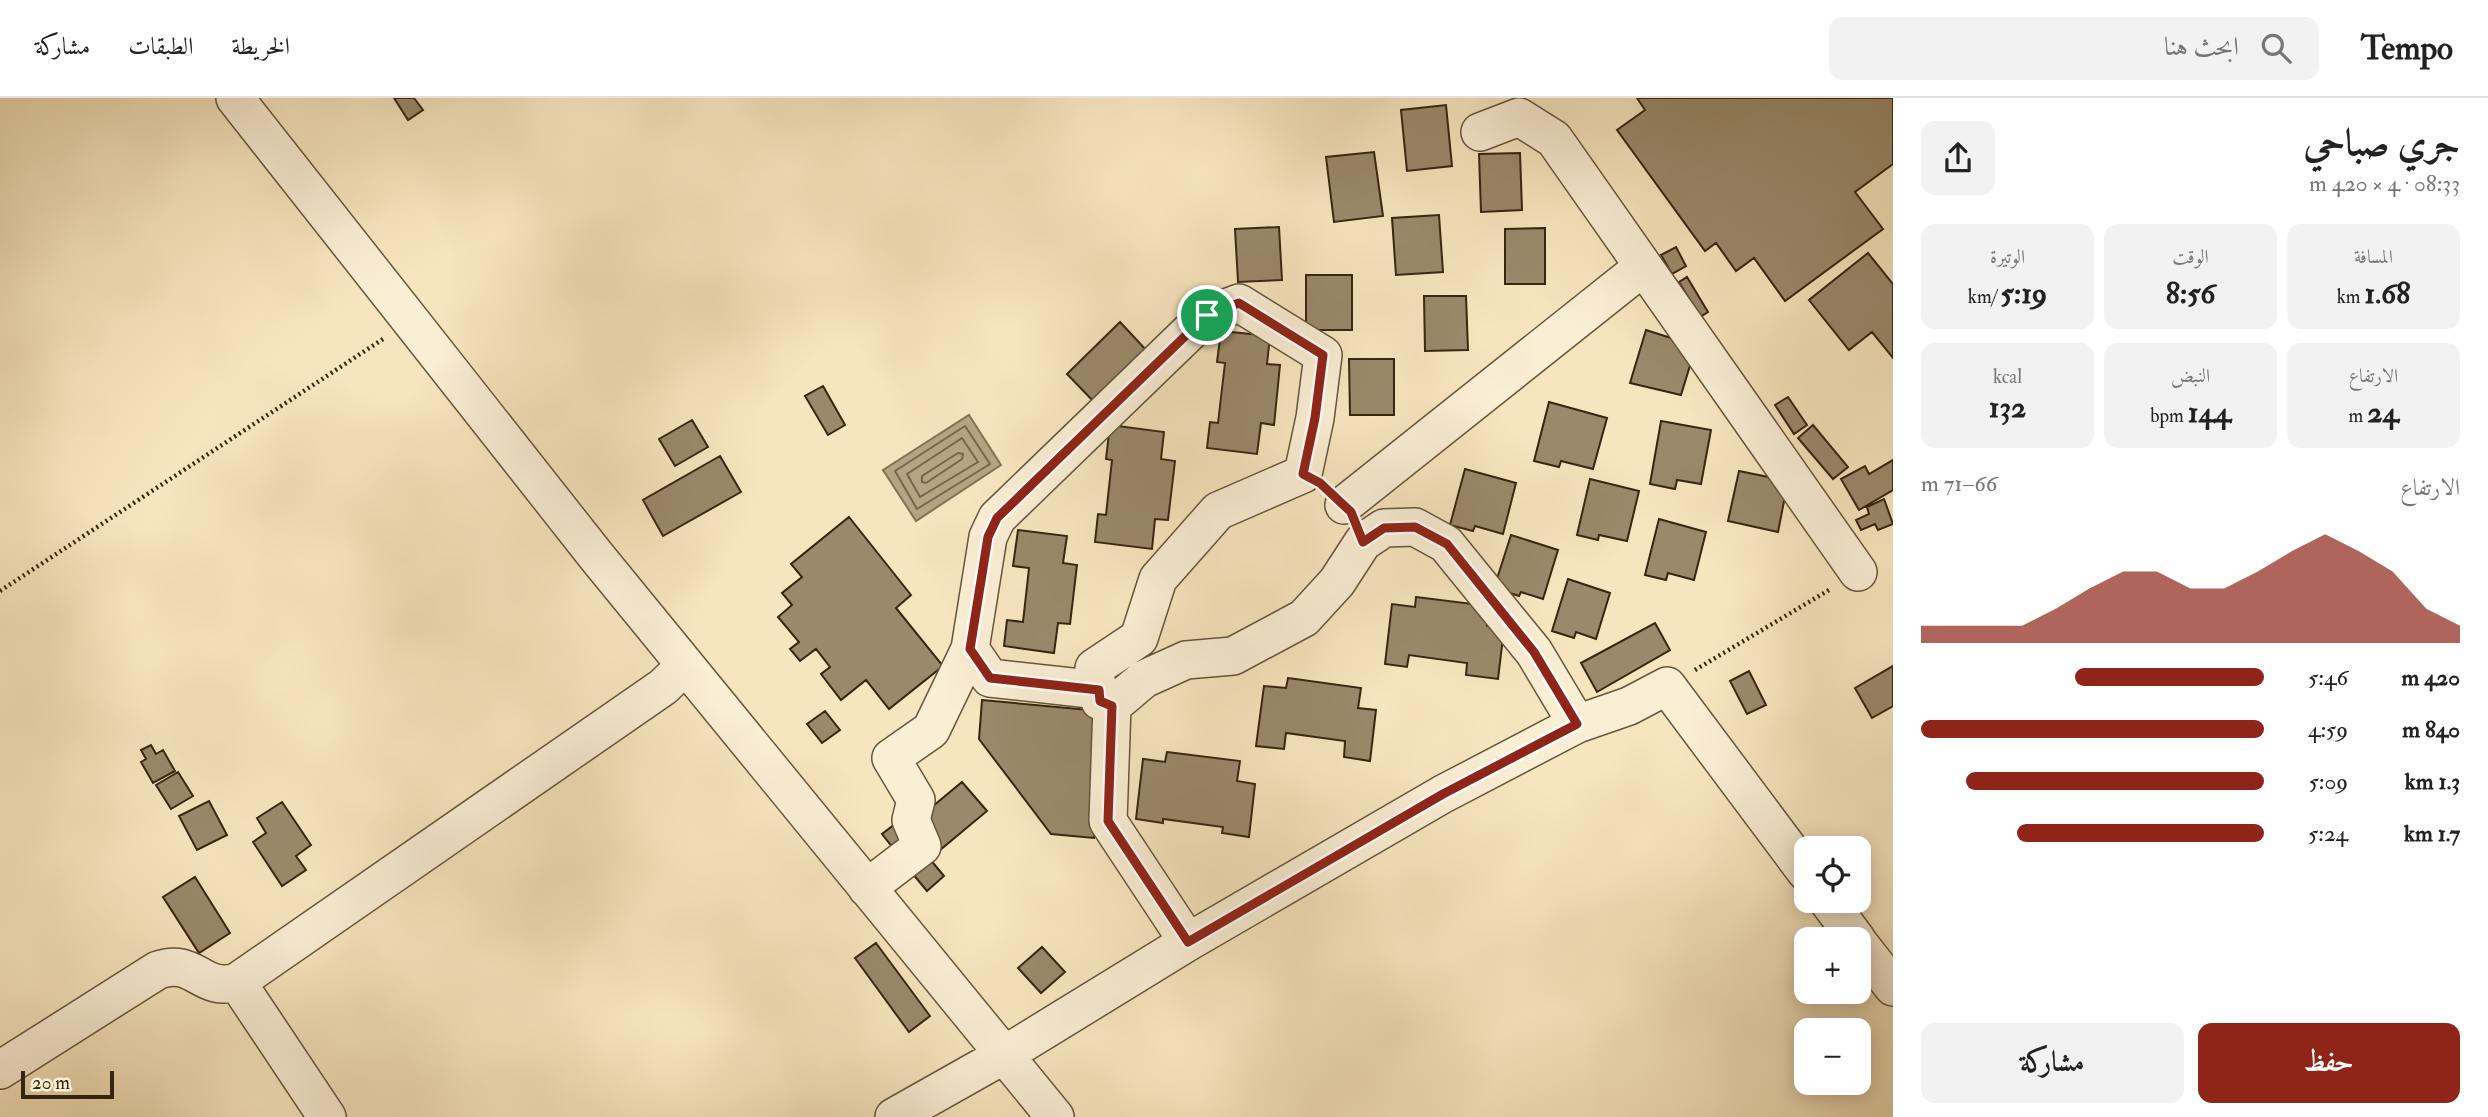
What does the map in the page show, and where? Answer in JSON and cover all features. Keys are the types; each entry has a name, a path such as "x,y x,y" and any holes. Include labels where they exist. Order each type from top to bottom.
{"street":[{"path":"234,98 685,666 1055,1117"},
{"path":"1479,132 1519,117 1554,139 1858,572"},
{"path":"1344,505 1643,267"},
{"path":"867,888 922,846 911,820 916,800 891,758 931,730 970,649 988,537 997,518 1207,315 1239,303 1323,355 1315,418 1303,474"},
{"path":"1303,474 1320,483 1351,512 1363,542"},
{"path":"1188,942 1108,821 1106,698 1094,667 1139,638 1158,579 1218,511 1303,474"},
{"path":"970,649 990,678 1106,698 1186,660 1233,656 1304,618 1336,582 1363,542 1384,528 1415,527 1447,544 1534,652 1577,724"},
{"path":"0,1070 158,970 182,966 211,983 237,982 663,687 685,666"},
{"path":"894,1117 1004,1055 1188,942 1443,794 1577,724 1629,706 1667,687 1794,856"},
{"path":"1871,958 1893,987"},
{"path":"237,982 327,1117"}],"path":[{"path":"0,591 410,321"},
{"path":"1667,687 1858,572"}],"water":[{"path":"969,415 1001,465 916,521 883,470"}],"building":[{"path":"394,98 414,98 423,110 408,120"},
{"path":"1637,98 1893,98 1893,164 1855,192 1883,229 1785,301 1754,258 1736,271 1716,243 1705,251 1617,130 1645,110"},
{"path":"1446,105 1452,166 1407,171 1401,110"},
{"path":"1374,152 1383,216 1334,222 1326,157"},
{"path":"1520,153 1522,210 1481,212 1479,154"},
{"path":"1439,215 1443,272 1396,275 1392,218"},
{"path":"1279,227 1282,280 1238,282 1235,229"},
{"path":"1545,228 1545,284 1505,284 1505,229"},
{"path":"1676,247 1686,266 1672,274 1661,255"},
{"path":"1868,253 1893,284 1893,358 1872,332 1849,350 1809,300"},
{"path":"1306,275 1352,275 1352,330 1306,330"},
{"path":"1687,277 1708,312 1700,317 1679,282"},
{"path":"1424,296 1466,296 1468,350 1425,351"},
{"path":"1120,322 1148,352 1096,404 1067,374"},
{"path":"1646,330 1696,346 1681,395 1630,383"},
{"path":"1221,331 1270,336 1267,364 1280,365 1274,425 1261,423 1257,454 1207,448 1210,422 1218,423 1225,363 1217,362"},
{"path":"1349,359 1394,359 1394,415 1350,415"},
{"path":"823,386 845,425 828,435 805,396"},
{"path":"1788,397 1807,425 1794,434 1775,405"},
{"path":"1549,402 1607,418 1593,469 1561,461 1559,467 1534,461"},
{"path":"692,420 708,447 675,466 659,439"},
{"path":"1661,421 1711,430 1701,484 1677,480 1675,489 1650,484"},
{"path":"1110,425 1164,432 1161,459 1175,461 1168,520 1155,519 1152,549 1095,542 1098,514 1106,515 1112,460 1106,459"},
{"path":"1813,425 1848,467 1833,479 1798,438"},
{"path":"720,456 741,492 663,536 643,500"},
{"path":"1893,460 1893,490 1859,510 1841,479 1865,466 1869,474"},
{"path":"1465,469 1516,483 1503,534 1475,526 1473,531 1450,525"},
{"path":"1739,471 1788,481 1778,532 1728,521"},
{"path":"1590,479 1639,491 1627,541 1599,535 1598,540 1577,535"},
{"path":"1884,499 1893,524 1878,530 1875,524 1861,530 1856,520 1869,514 1867,507"},
{"path":"849,517 911,595 896,608 943,666 889,709 866,680 841,700 821,674 830,667 816,649 800,661 790,649 799,642 778,617 792,605 782,593 802,577 791,564"},
{"path":"1659,519 1706,532 1694,580 1668,573 1666,580 1645,575"},
{"path":"1018,530 1067,536 1063,563 1077,565 1070,624 1058,623 1054,653 1004,646 1007,620 1023,622 1029,568 1013,566"},
{"path":"1511,535 1558,550 1543,599 1521,592 1519,596 1494,588"},
{"path":"1568,579 1610,593 1596,639 1576,632 1574,638 1552,631"},
{"path":"1416,597 1489,606 1487,626 1504,629 1498,679 1466,675 1467,663 1409,655 1407,667 1385,664 1392,604 1415,607"},
{"path":"1655,623 1670,650 1597,692 1581,663"},
{"path":"1893,666 1893,706 1872,718 1855,688"},
{"path":"1749,671 1766,705 1747,714 1730,681"},
{"path":"1288,678 1361,688 1358,708 1376,710 1370,761 1344,757 1345,741 1286,733 1284,749 1256,746 1264,686 1286,688"},
{"path":"982,700 1089,710 1104,728 1094,838 1051,834 979,739"},
{"path":"825,711 840,730 822,743 807,724"},
{"path":"151,745 156,754 163,750 175,771 153,783 141,762 146,759 141,750"},
{"path":"1167,752 1240,761 1237,781 1255,784 1249,837 1222,833 1223,827 1163,819 1163,823 1136,819 1143,759 1165,762"},
{"path":"178,772 193,796 171,809 156,785"},
{"path":"962,782 987,811 940,850 915,821"},
{"path":"209,801 227,835 197,850 179,816"},
{"path":"282,802 311,845 296,856 306,870 282,886 253,842 266,833 257,818"},
{"path":"899,821 914,840 897,853 882,834"},
{"path":"929,858 944,876 927,891 912,873"},
{"path":"195,877 230,933 199,953 163,897"},
{"path":"876,943 930,1016 909,1032 855,958"},
{"path":"1042,947 1065,972 1041,993 1018,968"}],"route":[{"path":"1239,303 1264,316 1323,355 1315,418 1303,474 1320,483 1351,512 1363,542 1384,528 1415,527 1447,544 1480,589 1534,652 1577,724 1530,751 1443,794 1188,942 1108,821 1112,706 1100,701 1099,690 990,678 970,649 988,537 997,518 1207,315 1239,303"}]}
